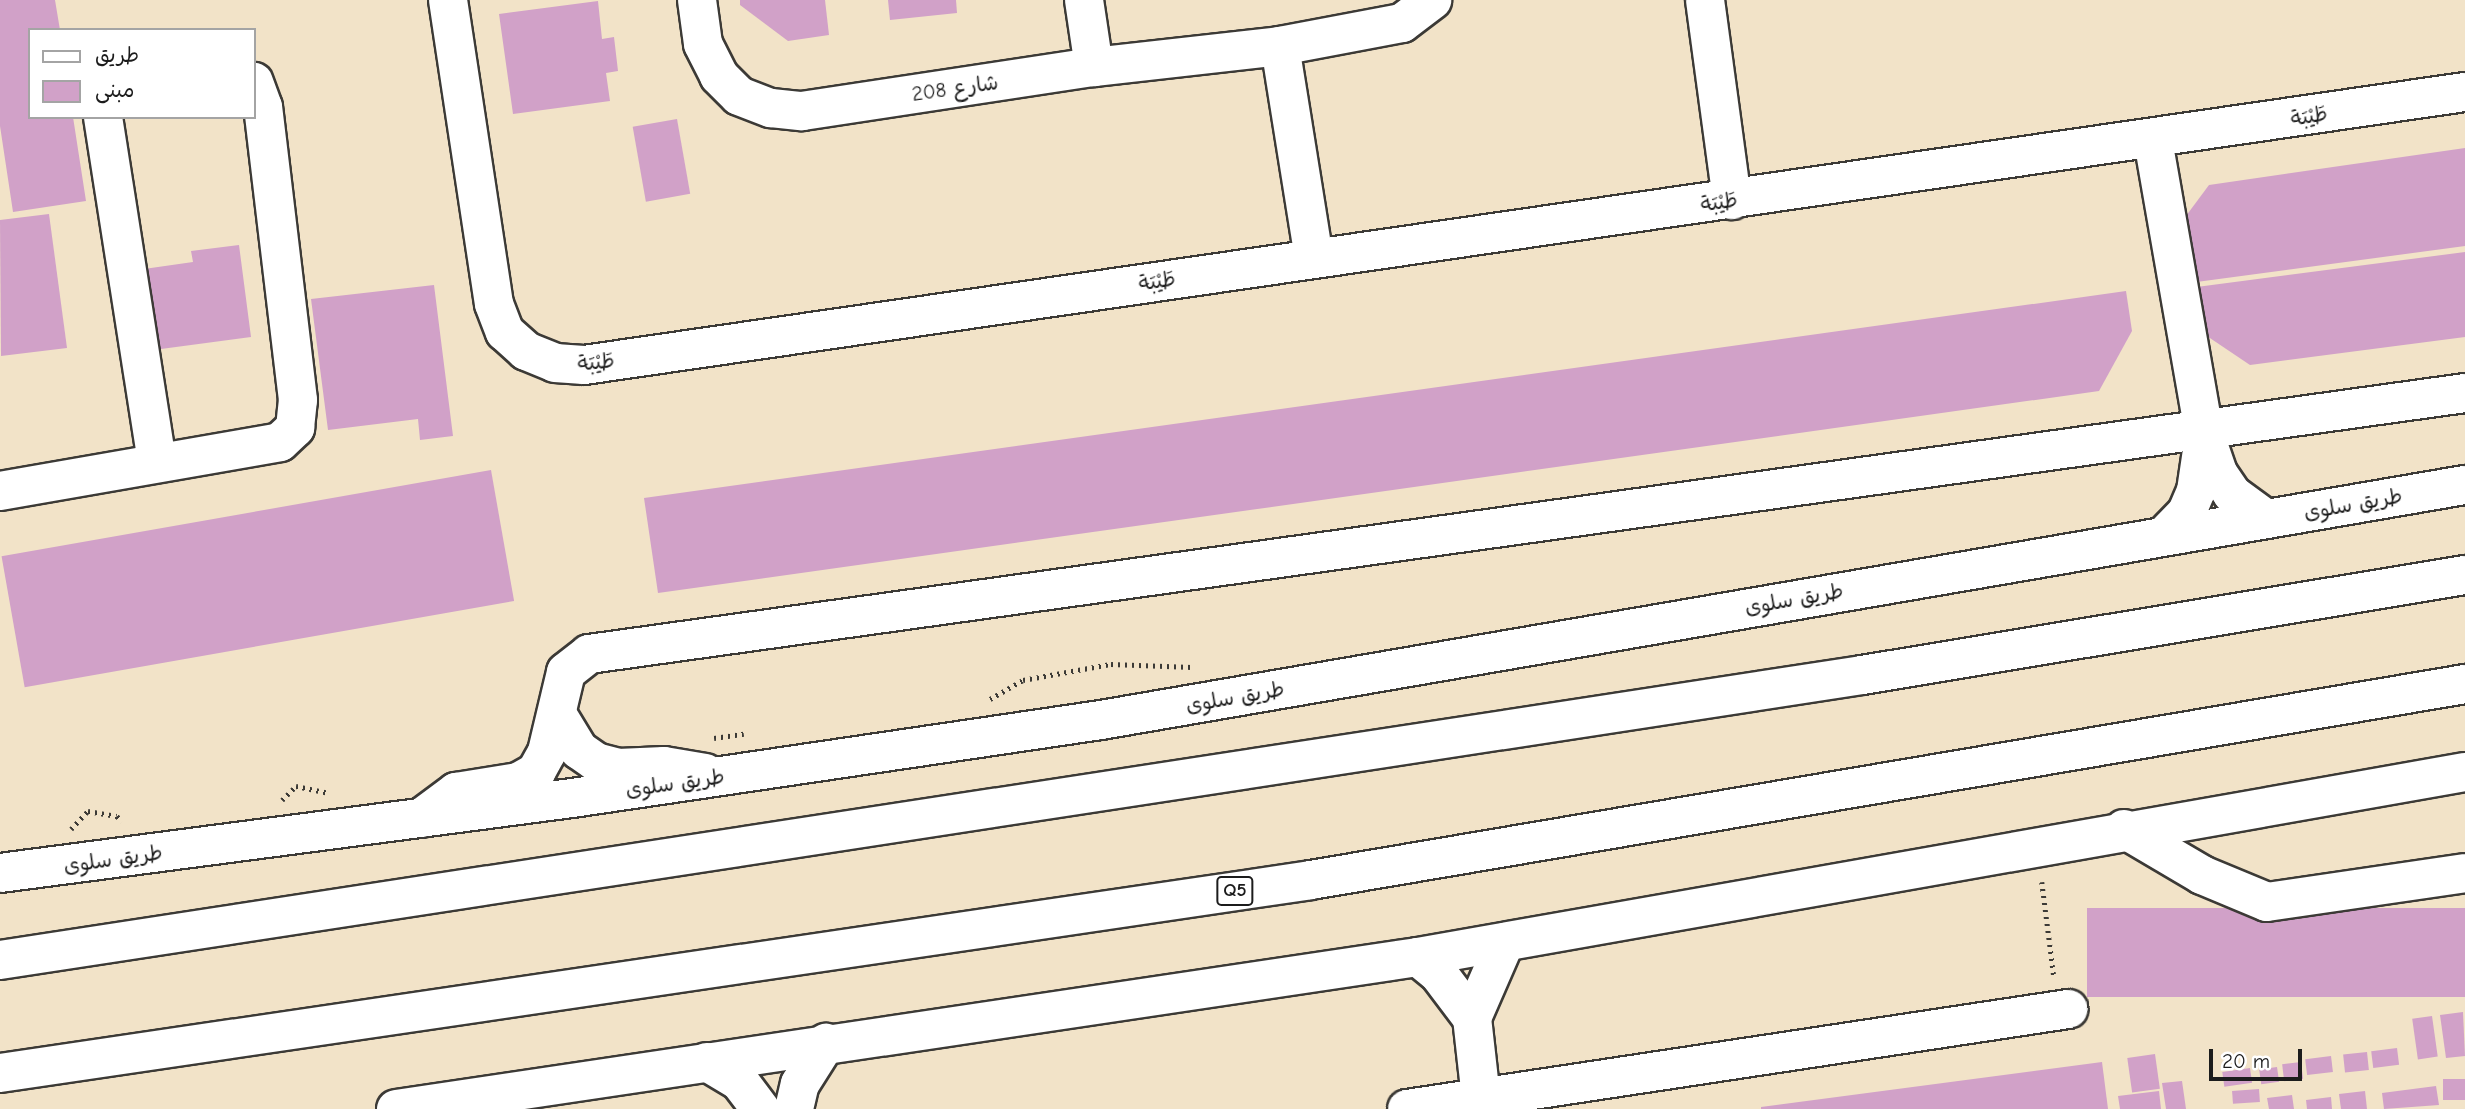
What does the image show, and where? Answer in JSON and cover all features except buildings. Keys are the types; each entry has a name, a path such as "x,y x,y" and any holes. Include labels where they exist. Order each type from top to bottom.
{"main road":[{"name":"طَيْبَة","path":"448,0 494,304 505,332 526,351 555,363 584,366 1314,258 2153,140 2465,92"},
{"name":"شارع 208","path":"697,0 703,44 719,76 739,96 771,108 802,111 1094,67 1280,46 1402,23 1432,0"},
{"path":"1084,0 1094,67"},
{"path":"1705,0 1732,200"},
{"path":"1280,46 1314,258"},
{"path":"0,491 280,442 295,428 298,400 263,107 256,88"},
{"path":"103,119 157,462"},
{"path":"2153,140 2204,432 2218,473 2232,494 2266,519"},
{"path":"421,818 456,792 518,782 536,772 557,714 560,689 575,661 589,654 681,638 2204,432 2465,393"},
{"path":"2168,533 2187,512 2196,491 2204,432"},
{"name":"طريق سلوى","path":"4,869 421,818 1101,720 2168,533 2465,485"},
{"path":"0,960 1862,675 2465,575"},
{"name":"Q5","path":"0,1073 1311,880 2465,684"},
{"path":"557,714 579,750 596,762 618,768 664,766 721,776"},
{"path":"396,1109 1418,957 2124,829 2465,772"},
{"path":"2124,829 2202,875 2267,902 2465,873"},
{"path":"1481,1098 1472,1018 1505,942"},
{"path":"1418,957 1438,973 1472,1018"},
{"path":"1407,1109 2063,1009"},
{"path":"794,1109 800,1084 826,1043"},
{"path":"0,1082 83,1062"},
{"path":"707,1062 740,1082 760,1109"}],"path":[{"path":"979,706 1023,680 1111,664 1207,667"},
{"path":"709,739 750,734"},
{"path":"278,805 296,786 331,794"},
{"path":"67,835 89,811 117,816 126,826"},
{"path":"2041,877 2063,1009"}]}
